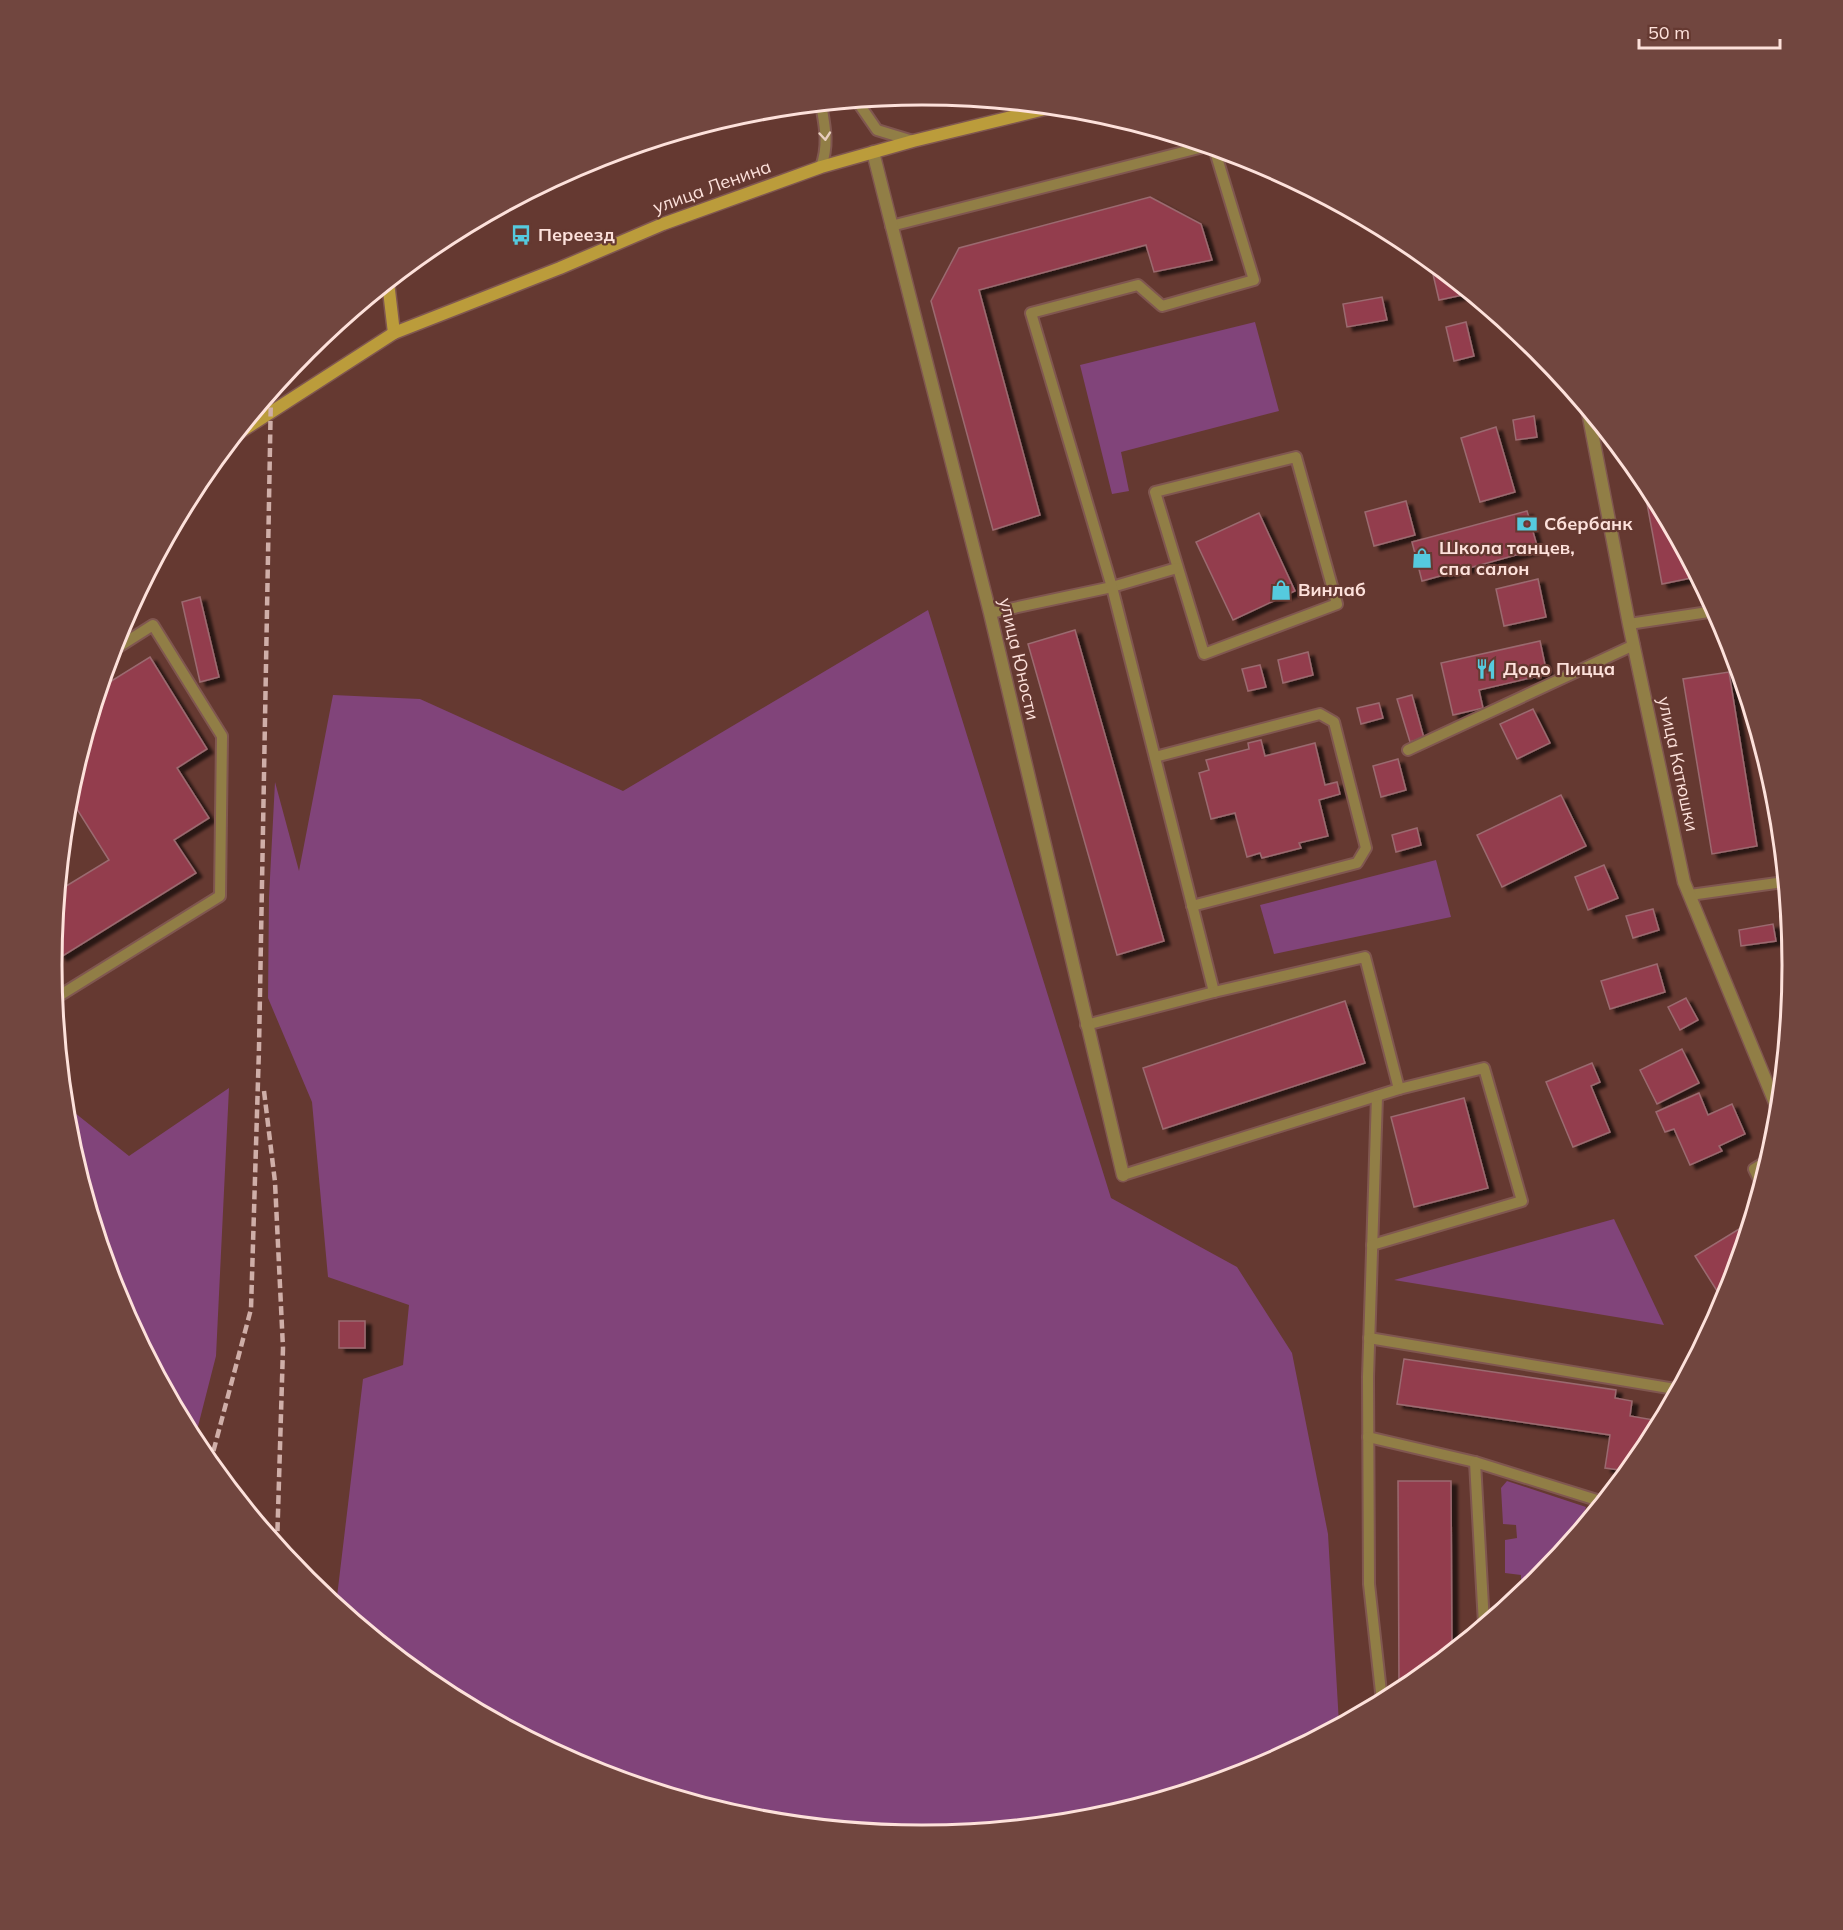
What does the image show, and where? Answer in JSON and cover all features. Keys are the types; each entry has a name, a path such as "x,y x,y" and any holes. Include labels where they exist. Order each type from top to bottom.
{"main road":[{"name":"улица Ленина","path":"254,423 394,333 560,268 663,224 821,167 913,141 1035,112"},
{"path":"389,290 394,333"}],"street":[{"name":"улица Юности","path":"873,152 990,613 1123,1175"},
{"name":"улица Катюшки","path":"1590,425 1629,624 1684,882 1771,1094"}],"lane":[{"path":"861,107 877,130 913,141"},
{"path":"821,167 826,151 822,111"},
{"path":"1026,115 1030,112"},
{"path":"891,226 1193,149"},
{"path":"1214,992 1112,587 1031,313 1138,285 1162,306 1254,280 1217,158"},
{"path":"1296,457 1337,604 1204,654 1177,568 1155,492 1296,457"},
{"path":"990,613 1112,587 1177,568"},
{"path":"1629,624 1705,612"},
{"path":"63,994 220,896 222,736 153,625 124,643"},
{"path":"1408,750 1634,645"},
{"path":"1155,757 1320,714 1334,722 1366,848 1358,863 1192,906"},
{"path":"1690,895 1777,883"},
{"path":"1086,1025 1365,957 1399,1089"},
{"path":"1123,1175 1399,1089 1484,1068 1521,1201 1372,1245"},
{"path":"1377,1096 1368,1437 1369,1584 1381,1691"},
{"path":"1369,1338 1670,1388"},
{"path":"1368,1437 1475,1462 1594,1501"},
{"path":"1475,1462 1484,1616"}],"shaded area":[{"path":"1255,322 1279,411 1121,452 1129,491 1112,494 1080,365"},
{"path":"928,610 1111,1198 1237,1267 1292,1353 1328,1534 1339,1717 1251,1760 1144,1796 1089,1808 1034,1818 922,1825 809,1818 699,1796 592,1760 541,1736 491,1710 444,1680 398,1647 337,1596 363,1379 403,1365 409,1305 328,1277 312,1102 268,998 269,897 275,782 299,871 333,695 420,699 623,791"},
{"path":"1436,860 1451,917 1274,954 1260,905"},
{"path":"229,1088 216,1356 197,1429 150,1345 127,1294 107,1241 91,1188 75,1113 129,1156"},
{"path":"1614,1219 1664,1325 1394,1280"},
{"path":"1507,1481 1586,1507 1584,1513 1568,1532 1521,1582 1521,1575 1505,1573 1505,1540 1517,1538 1516,1525 1503,1524 1501,1488"}],"building":[{"path":"1150,197 1201,224 1212,260 1154,272 1146,245 979,290 1040,515 993,530 931,301 959,248"},
{"path":"1433,274 1461,295 1439,300"},
{"path":"1382,297 1387,320 1347,327 1343,304"},
{"path":"1466,322 1474,356 1454,361 1446,327"},
{"path":"1534,416 1537,437 1516,440 1513,420"},
{"path":"1496,427 1515,492 1480,502 1461,438"},
{"path":"1406,501 1415,535 1374,546 1365,512"},
{"path":"1647,503 1689,578 1662,584"},
{"path":"1527,511 1538,549 1422,581 1412,542"},
{"path":"1259,513 1295,591 1233,620 1196,542"},
{"path":"1538,579 1546,617 1504,626 1496,589"},
{"path":"200,597 219,677 200,682 182,602"},
{"path":"1075,630 1164,941 1117,955 1028,644"},
{"path":"1540,641 1547,674 1479,690 1483,708 1453,715 1441,663"},
{"path":"1308,652 1313,675 1283,683 1278,660"},
{"path":"150,657 207,749 177,768 209,818 174,840 196,873 62,956 65,886 109,860 76,808 91,742 110,682"},
{"path":"1260,665 1266,687 1248,691 1242,669"},
{"path":"1729,672 1757,846 1712,854 1683,679"},
{"path":"1412,695 1424,738 1410,742 1397,699"},
{"path":"1379,703 1383,718 1361,724 1357,708"},
{"path":"1533,709 1550,743 1517,759 1500,724"},
{"path":"1261,740 1265,756 1315,743 1325,785 1337,782 1340,794 1319,800 1328,836 1299,843 1301,848 1262,858 1260,853 1247,857 1235,813 1211,819 1199,773 1209,770 1206,760 1249,749 1248,743"},
{"path":"1398,759 1406,790 1381,797 1373,766"},
{"path":"1561,795 1586,846 1502,887 1477,835"},
{"path":"1417,828 1421,845 1396,852 1392,835"},
{"path":"1604,865 1618,898 1588,910 1575,877"},
{"path":"1653,909 1659,930 1633,938 1626,916"},
{"path":"1773,924 1776,941 1741,946 1739,930"},
{"path":"1657,964 1665,992 1610,1009 1601,981"},
{"path":"1686,998 1698,1020 1680,1030 1668,1007"},
{"path":"1345,1001 1365,1063 1163,1129 1143,1068"},
{"path":"1682,1049 1699,1083 1657,1104 1640,1070"},
{"path":"1592,1063 1600,1082 1591,1086 1610,1132 1573,1147 1546,1082"},
{"path":"1699,1093 1708,1115 1732,1104 1745,1134 1719,1146 1722,1151 1690,1165 1674,1129 1665,1132 1656,1112"},
{"path":"1464,1098 1488,1188 1414,1207 1391,1117"},
{"path":"1739,1229 1739,1230 1717,1291 1695,1256"},
{"path":"339,1321 365,1321 365,1348 339,1348"},
{"path":"1404,1359 1616,1390 1615,1398 1632,1401 1630,1416 1651,1420 1618,1470 1605,1468 1610,1435 1397,1404"},
{"path":"1398,1481 1451,1481 1452,1641 1399,1680"}],"railway":[{"path":"213,1453 251,1309 259,1048 271,403"},
{"path":"264,1091 275,1182 283,1348 277,1535"}],"place":[{"name":"Переезд","path":"521,235"},
{"name":"Сбербанк","path":"1527,524"},
{"name":"Школа танцев, спа салон","path":"1422,558"},
{"name":"Винлаб","path":"1281,590"},
{"name":"Додо Пицца","path":"1486,669"}]}
